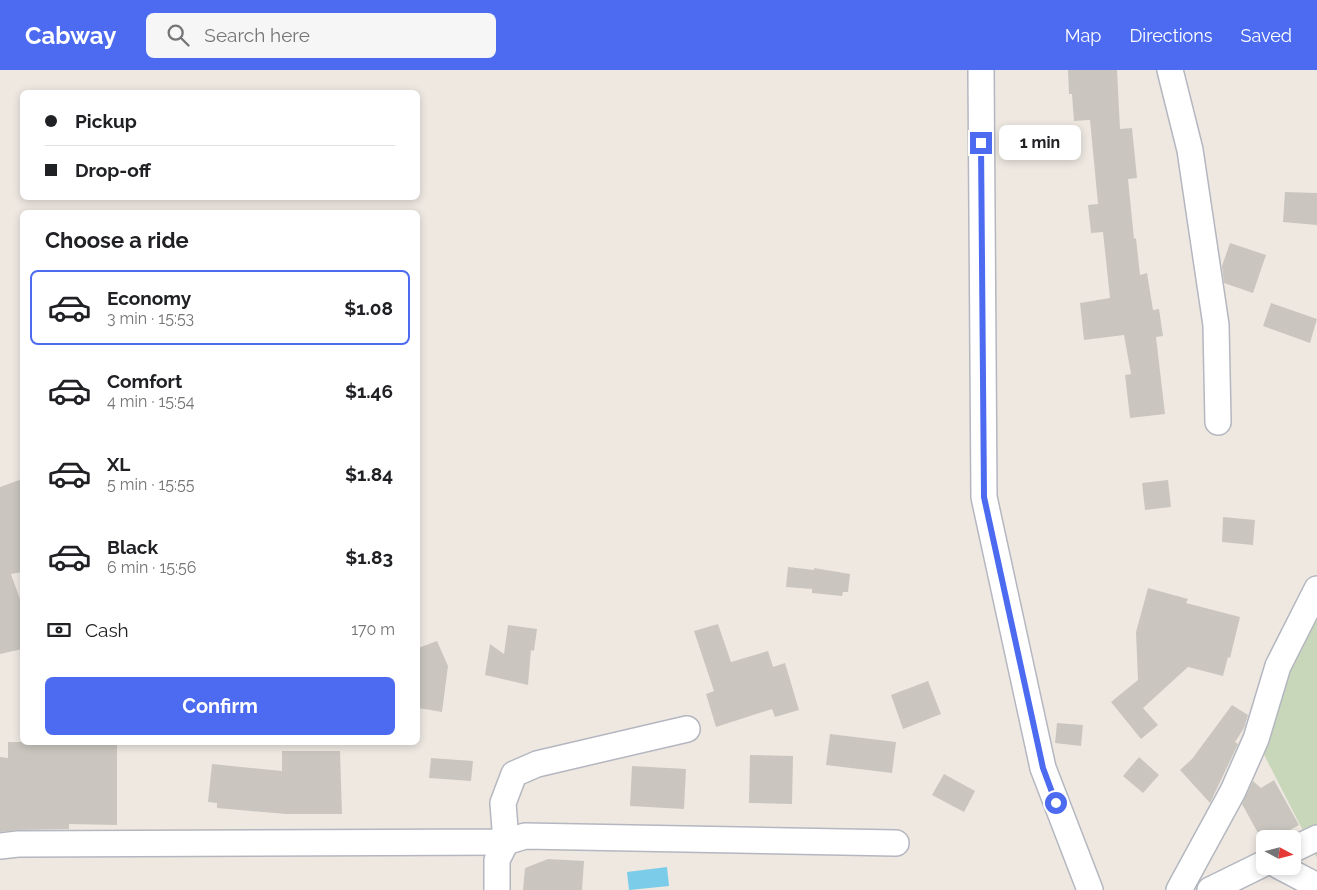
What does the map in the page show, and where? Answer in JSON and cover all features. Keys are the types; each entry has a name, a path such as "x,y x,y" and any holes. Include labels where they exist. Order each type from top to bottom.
{"street":[{"path":"980,70 984,497 1043,768 1090,890"},
{"path":"1170,70 1190,150 1216,325 1218,422"},
{"path":"1179,890 1233,791 1256,739 1278,666 1317,589"},
{"path":"497,890 497,860 506,842 503,803 514,774 537,764 687,729"},
{"path":"0,846 18,844 506,842 525,836 896,842"},
{"path":"1301,846 1317,838"},
{"path":"1210,890 1256,867"},
{"path":"1296,875 1317,886"}],"green space":[{"path":"1317,589 1317,858 1256,739"}],"water":[{"path":"667,867 669,886 629,890 627,872"}],"building":[{"path":"1068,70 1117,70 1120,129 1132,128 1137,178 1128,179 1140,275 1147,273 1153,310 1159,309 1163,336 1156,337 1165,414 1130,418 1125,375 1131,374 1124,335 1084,340 1080,303 1110,298 1103,232 1091,233 1088,205 1098,204 1090,120 1074,121 1072,94 1069,94"},
{"path":"1285,192 1317,193 1317,225 1283,222"},
{"path":"1230,243 1266,255 1253,293 1224,283 1222,266"},
{"path":"1271,303 1317,319 1310,343 1263,326"},
{"path":"20,480 20,572 11,574 20,599 20,649 0,654 0,487"},
{"path":"1168,480 1171,507 1145,510 1142,483"},
{"path":"1223,517 1255,520 1253,545 1222,542"},
{"path":"788,567 814,570 814,568 850,574 848,592 843,592 842,596 812,593 812,589 786,587"},
{"path":"1148,588 1188,599 1186,603 1240,617 1230,658 1228,657 1223,676 1188,667 1143,708 1158,725 1141,739 1111,702 1138,680 1136,632"},
{"path":"718,624 731,662 768,651 773,667 785,663 799,710 775,717 772,709 716,727 706,694 714,691 694,631"},
{"path":"508,625 537,629 534,651 531,650 528,685 485,675 490,644 504,654"},
{"path":"437,641 448,666 442,712 420,708 420,647"},
{"path":"928,681 941,714 903,729 891,695"},
{"path":"1232,705 1248,715 1244,728 1235,742 1238,744 1210,803 1180,770 1192,759"},
{"path":"1057,723 1083,725 1081,746 1055,743"},
{"path":"830,734 896,742 892,773 826,765"},
{"path":"8,742 20,742 20,745 117,745 117,825 69,824 69,829 0,832 0,757 8,758"},
{"path":"282,751 340,751 342,814 286,814 217,808 217,803 208,802 212,764 282,771"},
{"path":"750,755 793,756 792,804 749,803"},
{"path":"1139,757 1159,775 1143,793 1123,776"},
{"path":"431,758 473,761 471,781 429,778"},
{"path":"632,766 686,769 684,809 630,806"},
{"path":"944,774 975,791 964,812 932,795"},
{"path":"1274,780 1299,825 1290,830 1256,830 1242,804 1253,781 1261,788"},
{"path":"548,859 584,861 582,890 523,890 525,868"}],"route":[{"path":"981,143 984,497 1043,768 1056,803"}]}
